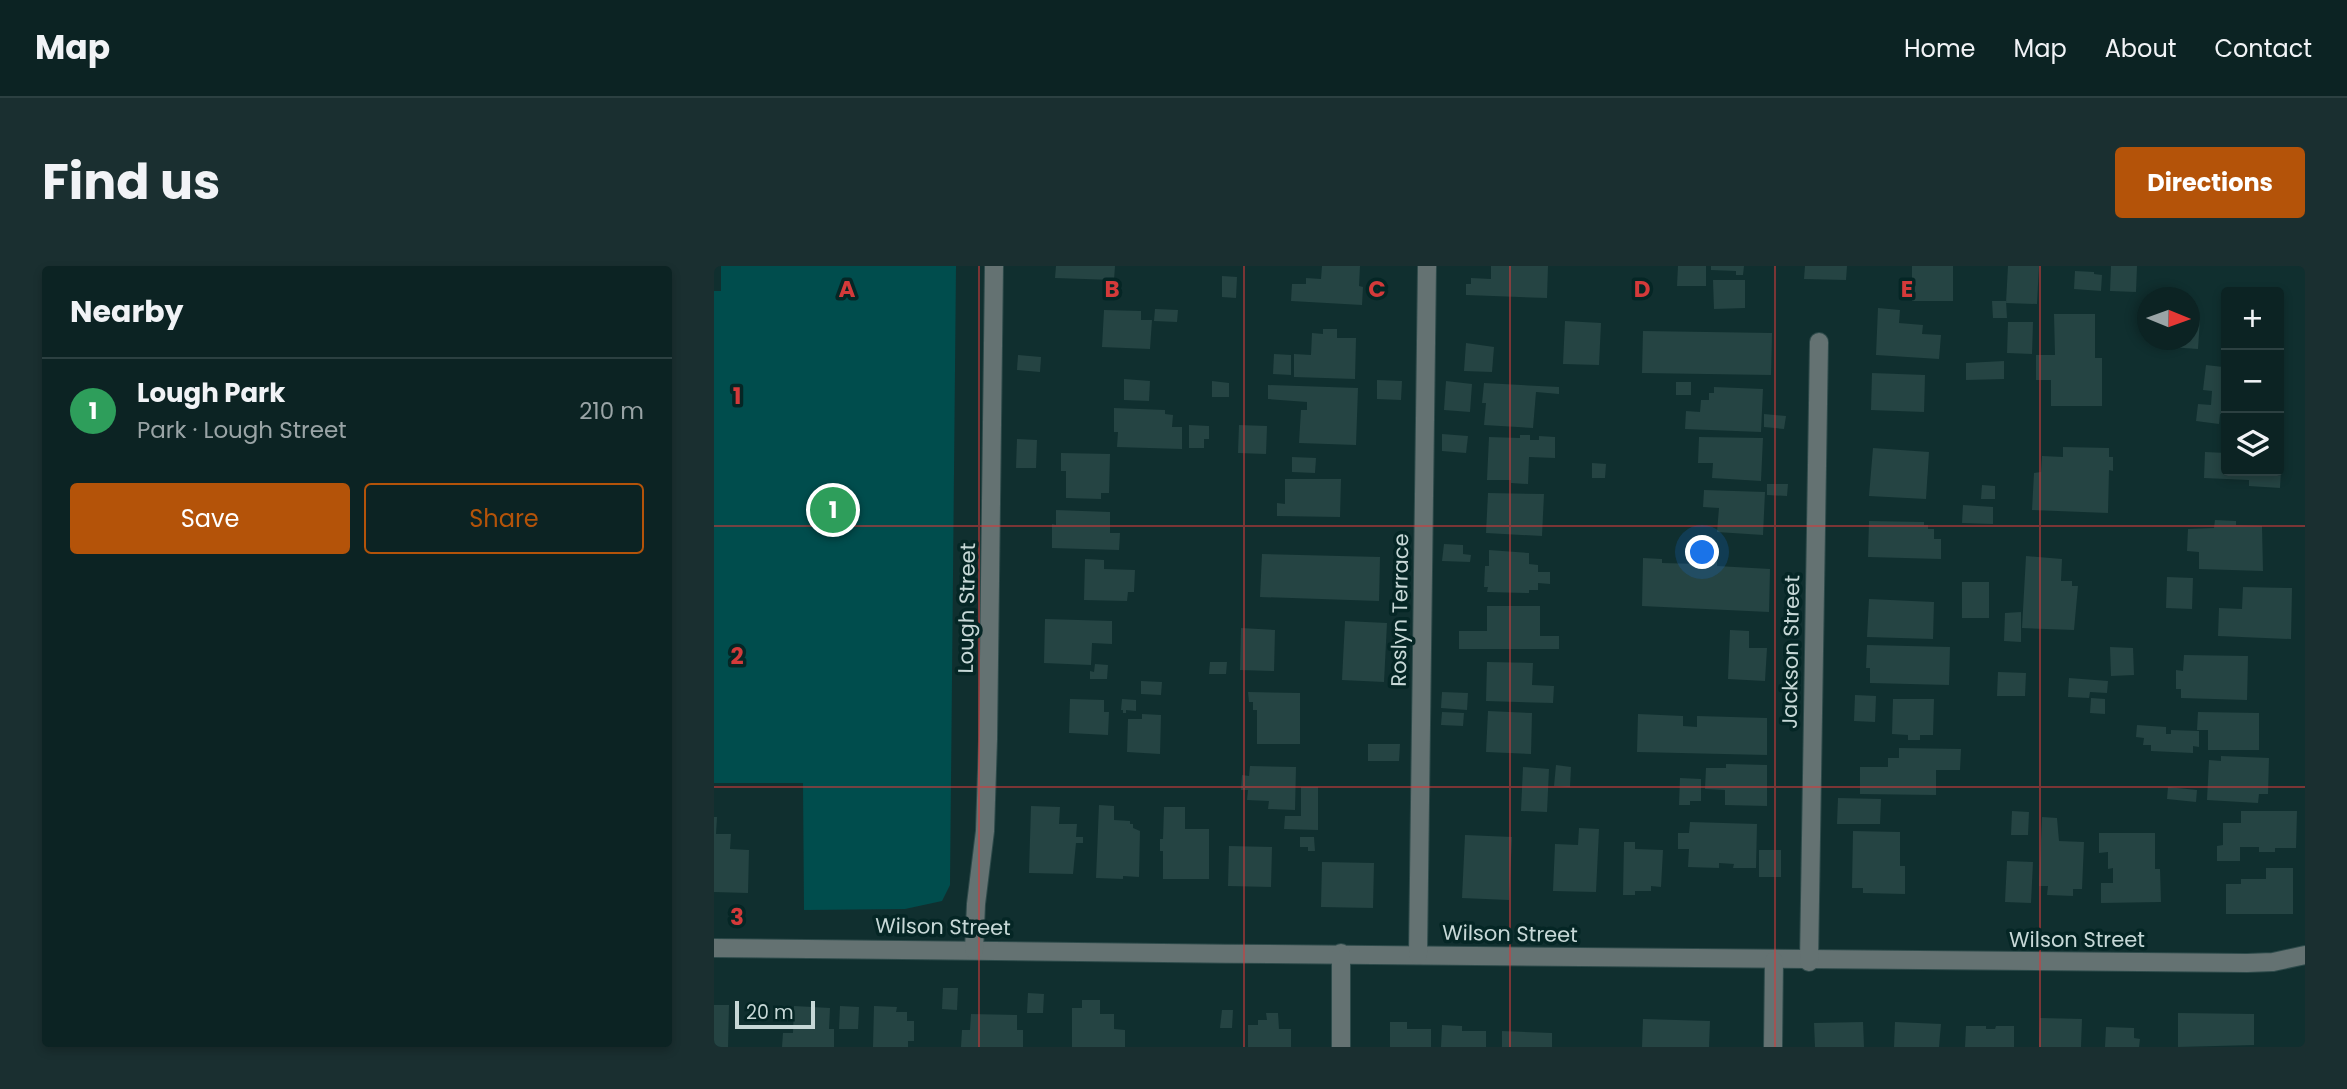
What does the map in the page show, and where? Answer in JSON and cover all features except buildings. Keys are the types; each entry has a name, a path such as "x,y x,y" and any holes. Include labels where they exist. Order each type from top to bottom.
{"street":[{"name":"Lough Street","path":"974,950 976,904 985,831 988,739 994,266"},
{"name":"Roslyn Terrace","path":"1418,955 1427,266"},
{"name":"Jackson Street","path":"1808,962 1819,342"},
{"name":"Wilson Street","path":"714,948 1808,962 2247,963 2273,962 2305,955"},
{"path":"1341,954 1341,1047"},
{"path":"1773,1047 1774,961"}],"shaded area":[{"path":"721,266 956,266 950,885 942,901 905,909 804,910 803,783 714,783 714,291 721,291"}],"place":[{"name":"Lough Park","path":"833,510"}]}
